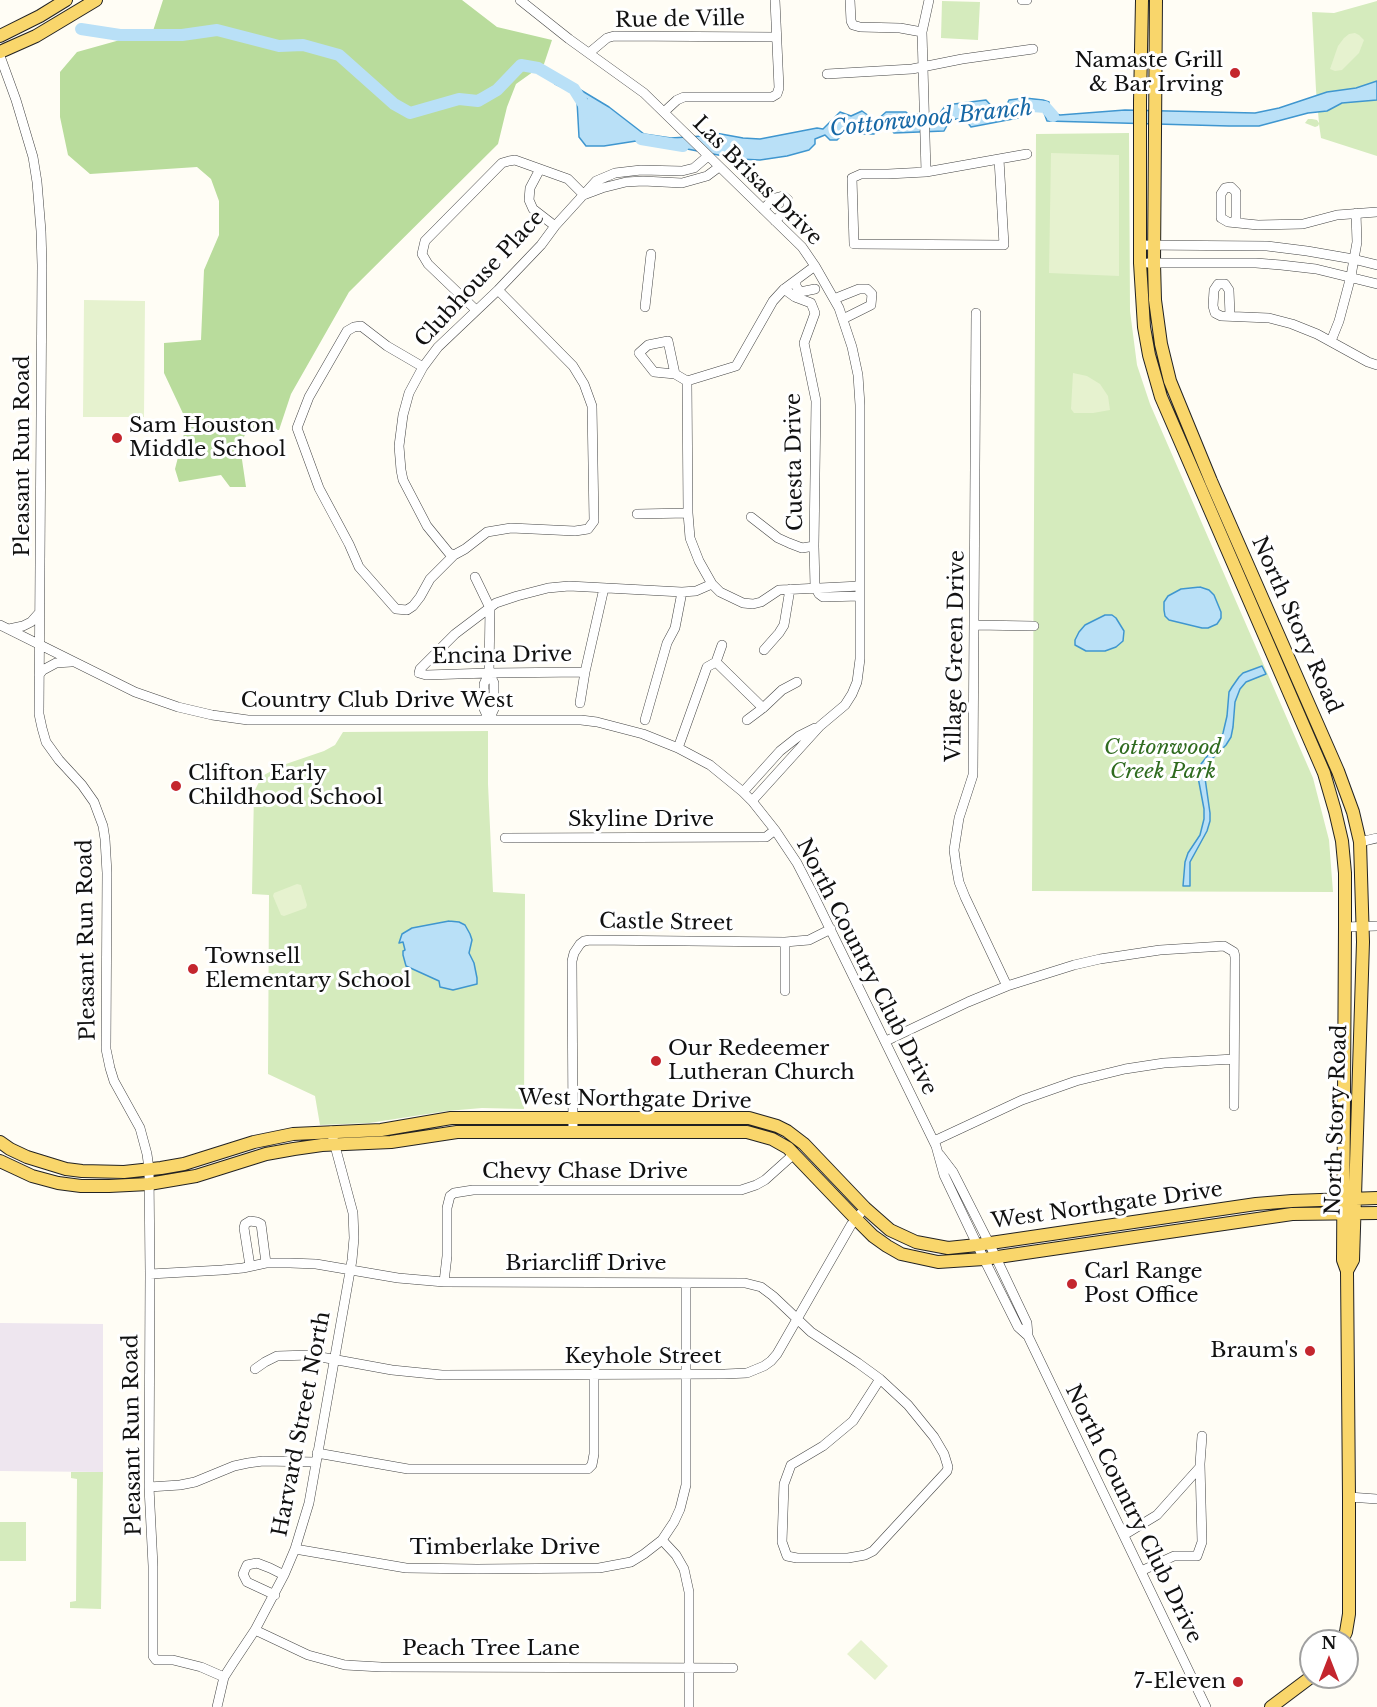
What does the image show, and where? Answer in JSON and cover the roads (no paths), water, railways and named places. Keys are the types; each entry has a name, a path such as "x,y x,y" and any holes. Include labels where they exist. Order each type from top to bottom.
{"main road":[{"path":"0,36 66,0"},
{"path":"0,54 36,36 79,4 96,0"},
{"name":"North Story Road","path":"1142,0 1148,32 1154,104 1154,263 1144,327 1149,355 1161,397 1324,773 1342,841 1345,873 1349,1199"},
{"name":"North Story Road","path":"1156,0 1148,32 1140,102 1140,263 1148,301 1173,389 1210,481 1338,771 1353,812 1360,842 1363,926 1349,1199 1343,1260 1347,1271 1349,1614 1346,1629"},
{"path":"1301,722 1314,716"},
{"path":"717,1117 718,1131"},
{"name":"West Northgate Drive","path":"0,1142 10,1149 66,1169 124,1172 184,1164 254,1142 293,1134 381,1130 451,1118 749,1118 787,1131 804,1144 865,1208 890,1230 916,1242 948,1248 1256,1204 1377,1198"},
{"name":"West Northgate Drive","path":"0,1161 42,1179 81,1186 109,1186 149,1184 217,1171 266,1154 294,1149 385,1143 467,1131 747,1132 782,1144 873,1236 901,1254 938,1262 990,1258 1292,1214 1377,1213"},
{"path":"42,1179 47,1164"},
{"path":"1168,1217 1170,1231"},
{"path":"1273,1706 1299,1686"}],"street":[{"name":"Las Brisas Drive","path":"520,0 569,39 644,93 802,247 834,299 852,347 860,390 860,659 856,682 852,694 844,705 820,726 752,801"},
{"path":"664,112 684,97 772,97 777,94 779,88 775,0"},
{"path":"850,0 853,25 922,32"},
{"path":"926,172 922,32 929,0"},
{"path":"1022,0 1027,0"},
{"name":"Rue de Ville","path":"589,53 607,38 614,36 776,37"},
{"path":"827,74 912,69 1033,49"},
{"name":"Pleasant Run Road","path":"0,54 33,157 41,231 39,714 46,742 94,802 103,826 107,873 106,1049 114,1081 140,1128 149,1169 149,1487 153,1566 153,1656 156,1660 173,1660 201,1667 224,1677"},
{"path":"999,159 1004,245 854,244 852,178 861,174 926,172 999,159 1028,154"},
{"name":"Clubhouse Place","path":"454,555 427,526 403,480 401,470 399,446 403,415 409,393 423,368 438,347 541,245 596,181 615,173 641,170 682,171 694,168 708,156"},
{"path":"476,310 428,264 422,254 424,241 502,163 515,160 568,179 584,195"},
{"name":"Clubhouse Place","path":"584,195 626,182 682,183 707,176 719,167"},
{"path":"540,169 529,200 533,209 555,226"},
{"path":"763,209 775,198 783,196 788,200 788,208 775,221"},
{"path":"1236,222 1258,225 1302,224 1337,215 1377,212"},
{"path":"1331,341 1351,276 1357,242 1356,213"},
{"path":"1140,245 1261,246 1353,259 1377,266"},
{"path":"1215,245 1215,263"},
{"path":"1260,263 1261,246"},
{"path":"1316,269 1318,253"},
{"path":"645,307 651,254"},
{"path":"1140,263 1260,263 1316,269 1377,284"},
{"path":"675,374 687,381 736,366 773,301 784,289 815,266"},
{"path":"796,281 800,292 814,289 824,282"},
{"path":"784,289 795,297 805,300 813,294 814,289"},
{"path":"834,299 860,289 872,294 871,305 843,319"},
{"path":"423,368 387,346 361,326 354,327 347,331 309,397 297,428 319,488 349,543 359,567 396,609 407,610 420,597 430,579 454,555 487,532 511,528 575,531 588,529 594,521 592,406 584,384 573,366 498,290"},
{"name":"Cuesta Drive","path":"805,300 811,303 815,313 804,343 816,401 815,587"},
{"name":"Village Green Drive","path":"976,313 973,775 955,834 956,865 965,897 1008,986"},
{"path":"1230,315 1269,318 1292,324 1377,365"},
{"path":"687,381 690,538 699,561 712,584 727,596 743,603 753,604 761,602 779,590 860,586"},
{"path":"637,514 688,513"},
{"name":"Cuesta Drive","path":"751,517 778,538 802,549 814,546"},
{"path":"475,577 490,608 489,672 494,683 494,709 489,720"},
{"path":"490,608 496,603 548,588 569,586 682,592 696,591 712,584"},
{"path":"815,587 823,597 860,596"},
{"name":"Encina Drive","path":"580,703 604,588"},
{"path":"764,650 784,625 790,589"},
{"path":"645,720 667,643 675,628 682,592"},
{"name":"Encina Drive","path":"490,608 455,634 420,669 419,674 585,672"},
{"path":"5,627 23,627 39,613"},
{"path":"975,625 1034,626"},
{"name":"Country Club Drive West","path":"5,627 135,692 178,707 212,715 248,720 597,722 643,734 678,748 710,765 752,801"},
{"path":"678,748 707,667 716,662 722,645"},
{"path":"39,675 56,663 74,662"},
{"path":"716,662 763,708"},
{"path":"747,720 782,690 797,682"},
{"name":"Las Brisas Drive","path":"743,792 780,751 799,736 820,726"},
{"name":"North Country Club Drive","path":"752,801 797,863 886,1041 939,1154 953,1172 983,1244 1027,1323 1028,1336 1206,1707"},
{"name":"Skyline Drive","path":"505,838 766,837 775,830"},
{"path":"1360,842 1377,838"},
{"path":"1345,927 1377,926"},
{"name":"Castle Street","path":"573,1131 572,961 580,944 590,940 785,942 809,940 831,929"},
{"path":"784,991 785,942"},
{"path":"886,1041 968,1002 1008,986 1074,965 1160,950 1224,946 1234,952 1235,957 1234,1106"},
{"path":"934,1142 1022,1100 1076,1081 1125,1069 1164,1063 1234,1059"},
{"name":"Harvard Street North","path":"217,1707 224,1677 275,1595 295,1549 309,1503 354,1238 353,1213 331,1131"},
{"name":"Chevy Chase Drive","path":"444,1282 447,1256 447,1208 450,1196 454,1193 473,1190 741,1190 765,1180 794,1154"},
{"name":"Keyhole Street","path":"255,1369 277,1356 310,1355 392,1370 442,1375 686,1375 737,1374 756,1370 771,1361 777,1354 855,1218 865,1208"},
{"path":"250,1266 244,1228 245,1224 250,1221 261,1224 266,1263"},
{"name":"Briarcliff Drive","path":"150,1274 222,1270 266,1263 316,1264 398,1278 444,1282 686,1283 754,1285 766,1290 811,1332 880,1379 908,1406 934,1437 944,1454 948,1467 947,1471 873,1551 848,1558 787,1556 782,1542 784,1484 792,1465 823,1446 853,1421 880,1379"},
{"name":"Timberlake Drive","path":"295,1549 406,1568 599,1568 631,1562 644,1554 662,1540 674,1522 686,1485 686,1283"},
{"path":"149,1487 195,1482 234,1466 248,1463 316,1458 408,1468 588,1469 592,1465 594,1454 594,1375"},
{"path":"1141,1571 1174,1556 1197,1556 1202,1542 1200,1467 1202,1436"},
{"path":"1124,1535 1157,1515 1200,1467"},
{"path":"1349,1497 1377,1499"},
{"path":"662,1540 676,1555 684,1569 688,1592 689,1707"},
{"path":"275,1595 248,1582 243,1574 247,1565 257,1563 284,1575"},
{"name":"Peach Tree Lane","path":"255,1630 308,1655 345,1665 733,1668"}],"water":[{"path":"559,77 609,107 644,134 671,138 703,136 710,132 760,139 817,128 823,129 840,112 851,116 862,111 876,121 886,112 906,112 909,115 940,113 946,105 986,100 995,110 1005,108 1009,100 1025,98 1043,100 1049,102 1049,109 1053,113 1060,115 1125,110 1255,113 1279,108 1327,92 1356,88 1377,81 1377,100 1342,103 1327,111 1308,113 1259,126 1047,121 1038,102 1028,105 1018,118 971,127 964,118 950,120 944,131 894,133 891,128 880,128 874,134 862,134 858,131 845,132 837,140 830,140 825,135 815,139 815,144 809,150 760,160 739,159 663,142 636,141 586,146 579,137 577,101 587,99 555,84"},
{"path":"1200,587 1209,590 1214,595 1221,612 1221,618 1217,624 1202,628 1169,620 1165,616 1164,602 1168,596 1181,589"},
{"path":"1105,615 1112,615 1116,618 1124,631 1123,641 1116,647 1105,651 1086,651 1075,645 1079,632 1085,625"},
{"path":"1262,666 1266,674 1246,682 1240,689 1235,702 1231,737 1204,771 1210,821 1190,862 1190,886 1183,886 1185,862 1200,835 1204,819 1198,777 1201,764 1223,733 1229,692 1232,687 1243,673"},
{"path":"449,921 465,925 470,934 472,940 469,953 477,978 477,984 453,990 440,987 439,981 406,966 403,942 399,943 402,934 412,928"}],"waterway":[{"name":"Cottonwood Branch","path":"81,29 120,35 182,35 217,30 279,46 303,45 339,55 394,104 410,113 459,99 478,101 497,90 521,65 538,68 574,89 589,113"},
{"name":"Cottonwood Branch","path":"1012,108 1020,105 1045,107 1053,116"},
{"name":"Cottonwood Branch","path":"641,139 683,146"}],"place":[{"name":"Namaste Grill & Bar Irving","path":"1235,73"},
{"name":"Sam Houston Middle School","path":"117,438"},
{"name":"Clifton Early Childhood School","path":"176,786"},
{"name":"Townsell Elementary School","path":"193,969"},
{"name":"Our Redeemer Lutheran Church","path":"656,1061"},
{"name":"Carl Range Post Office","path":"1072,1284"},
{"name":"Braum's","path":"1310,1351"},
{"name":"7-Eleven","path":"1238,1682"}],"park label":[{"name":"Cottonwood Creek Park","path":"1163,760"}]}
